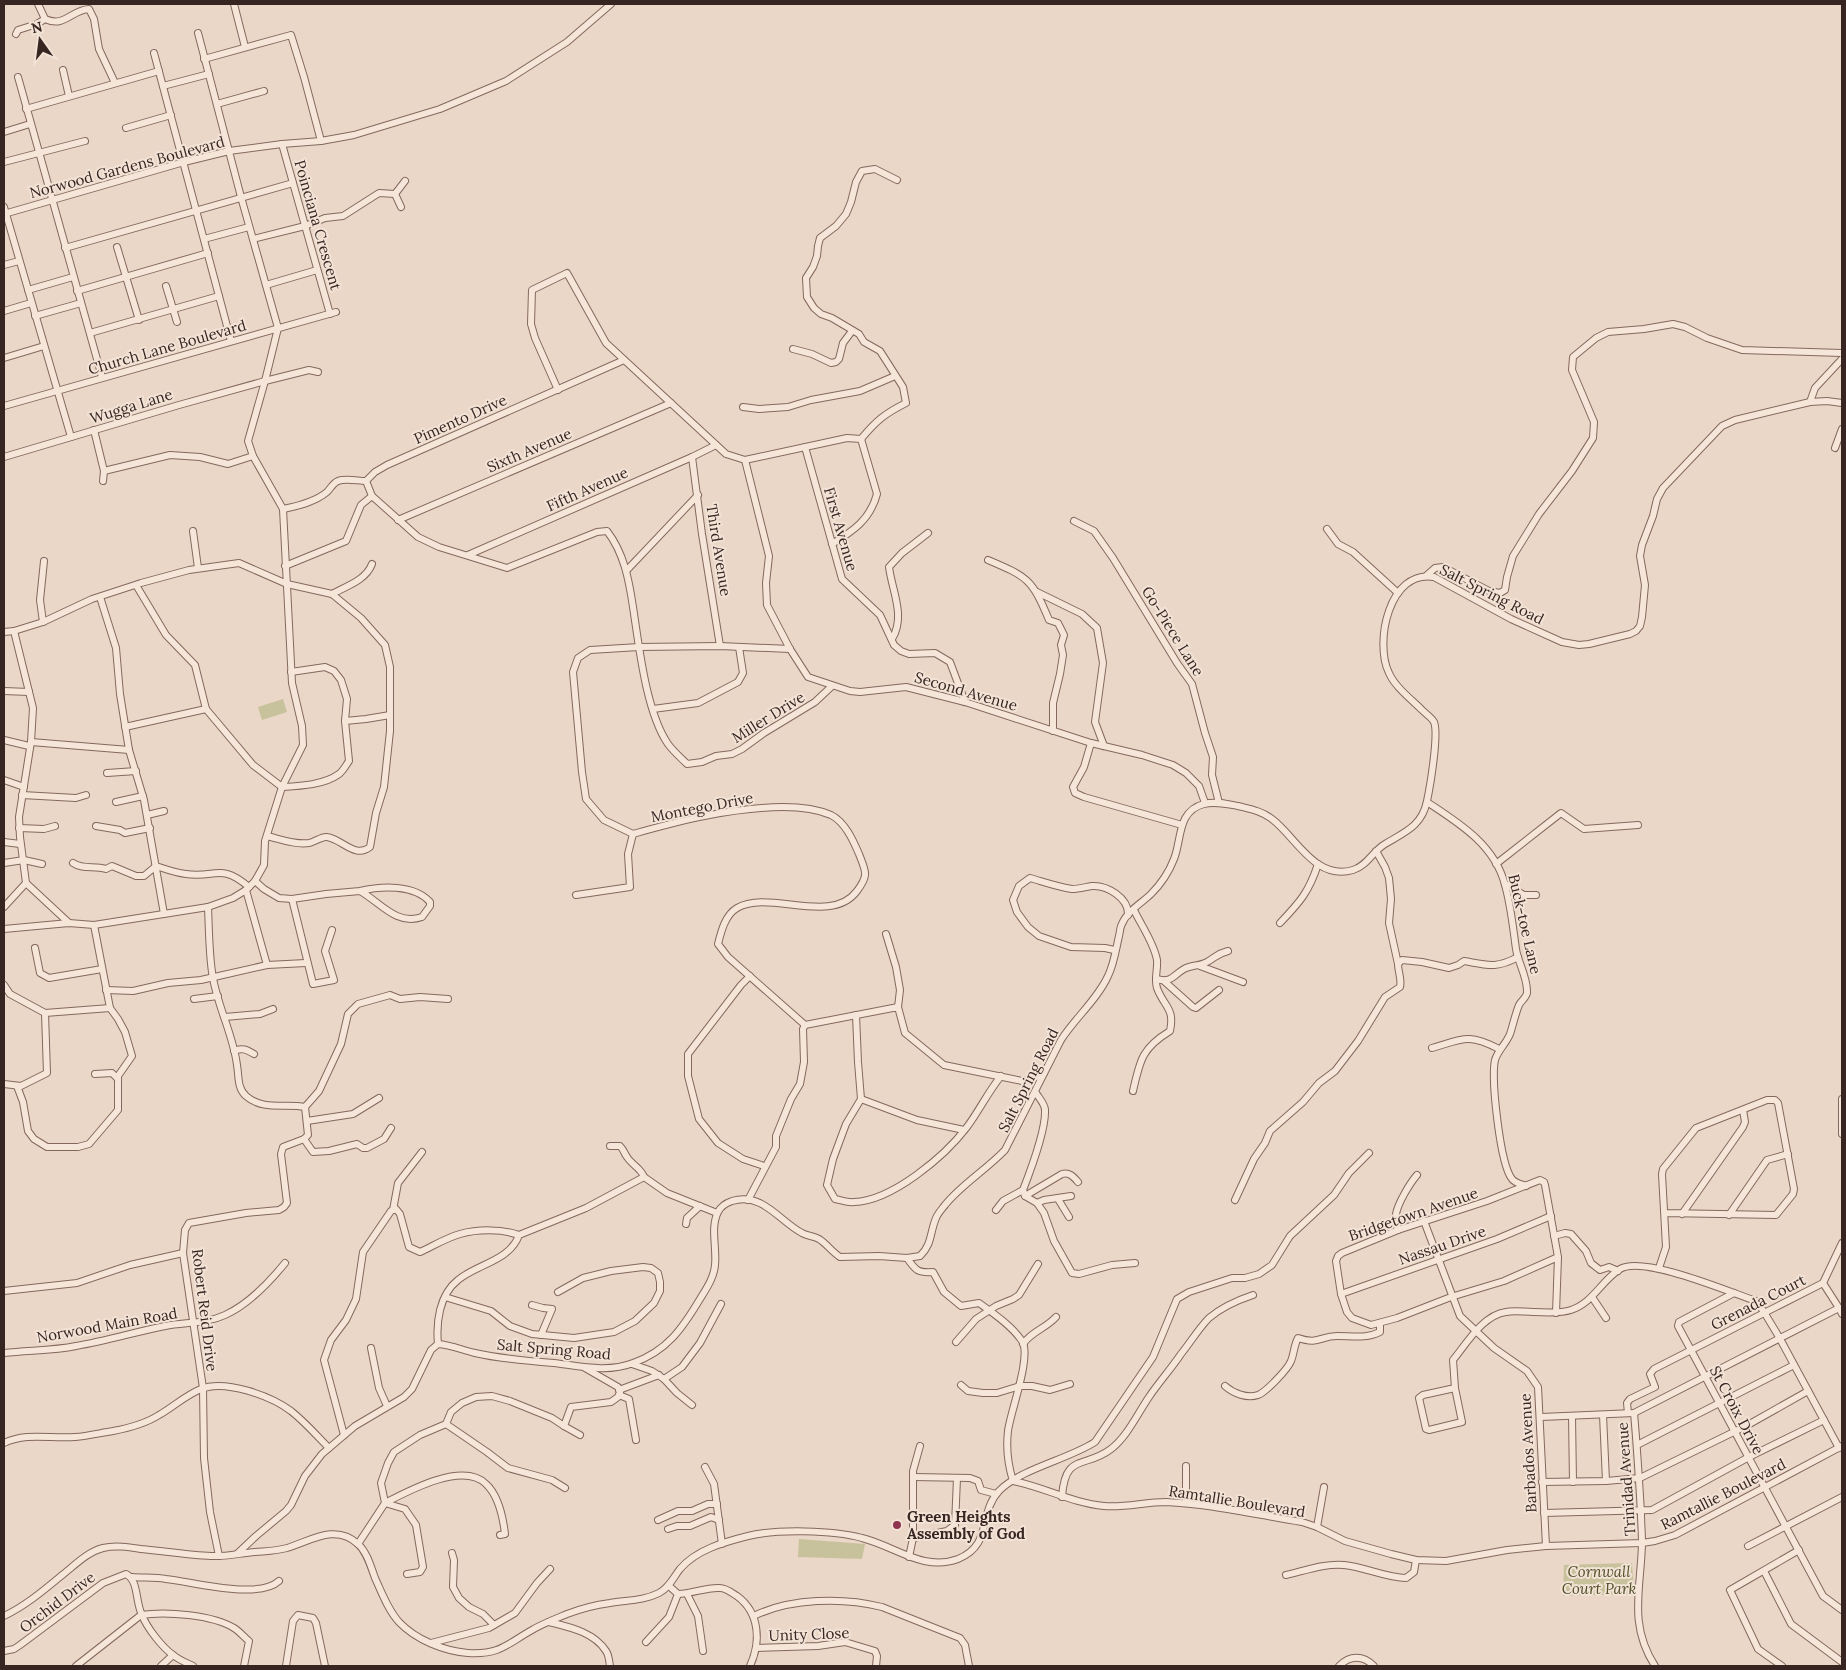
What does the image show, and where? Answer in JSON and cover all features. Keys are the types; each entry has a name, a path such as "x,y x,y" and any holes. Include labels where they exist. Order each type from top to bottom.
{"street":[{"path":"38,4 45,19 52,22 62,22 91,6 99,49 115,83"},
{"path":"234,4 245,48"},
{"name":"Norwood Gardens Boulevard","path":"4,212 229,151 321,141 354,135 455,103 506,81 567,42 611,4"},
{"path":"16,34 18,30 37,24 45,19"},
{"path":"4,928 69,924 94,925 208,907 232,898 255,881 264,865 267,836 282,787 303,745 302,726 291,672 283,509 253,456 248,441 278,328 249,227 198,33"},
{"path":"204,59 291,35 321,141"},
{"path":"154,53 232,341"},
{"path":"63,70 69,96"},
{"path":"26,109 159,71"},
{"path":"163,86 209,74"},
{"path":"18,77 102,378"},
{"path":"217,104 264,91"},
{"path":"126,128 171,115"},
{"path":"4,132 30,124"},
{"path":"4,162 85,141"},
{"name":"Poinciana Crescent","path":"282,144 317,270 333,313"},
{"path":"861,439 880,418 906,403 903,387 880,351 864,342 859,334 832,318 821,314 814,308 807,297 806,278 813,267 820,238 836,226 846,214 852,202 856,182 862,171 874,169 897,180"},
{"path":"395,194 404,181"},
{"path":"65,248 293,183"},
{"path":"253,239 305,226 325,218 344,216 379,194 395,194"},
{"path":"395,194 401,207"},
{"path":"4,212 71,437"},
{"path":"204,239 249,227"},
{"path":"117,248 139,320"},
{"path":"77,291 208,253"},
{"path":"4,265 19,261"},
{"path":"266,285 317,270"},
{"path":"558,390 535,338 532,324 532,290 567,273 606,343 726,454 745,460 847,438 861,439"},
{"path":"28,290 74,277"},
{"path":"166,286 177,322"},
{"path":"90,333 220,296"},
{"path":"35,316 81,302"},
{"path":"4,312 32,303"},
{"name":"Church Lane Boulevard","path":"4,406 333,313"},
{"path":"1426,576 1431,570 1439,567 1489,591 1500,593 1505,590 1513,556 1539,514 1572,471 1593,438 1594,422 1574,375 1572,361 1573,357 1602,334 1673,324 1742,350 1842,353"},
{"path":"794,350 812,354 832,363 836,362 839,359 843,342 852,331"},
{"path":"4,358 44,346"},
{"path":"1810,402 1816,388 1842,359"},
{"name":"Pimento Drive","path":"366,481 375,472 387,465 624,360"},
{"name":"Wugga Lane","path":"4,457 309,370 318,372"},
{"path":"743,407 759,409 788,407 811,400 860,391 895,376"},
{"name":"Salt Spring Road","path":"1398,593 1405,585 1426,576 1434,577 1450,584 1511,619 1562,642 1579,645 1589,644 1630,634 1640,626 1645,585 1640,556 1657,499 1663,488 1722,426 1735,420 1810,402 1842,403"},
{"name":"Sixth Avenue","path":"398,520 671,404"},
{"path":"1835,448 1842,429"},
{"path":"94,430 104,471 103,481"},
{"path":"832,544 858,528 874,503 877,494 861,439"},
{"name":"Fifth Avenue","path":"468,555 716,445"},
{"name":"First Avenue","path":"805,447 842,579 880,615 894,645 905,653 935,653 950,662 955,671 965,702"},
{"path":"104,471 170,455 200,457 228,464 253,456"},
{"name":"Third Avenue","path":"692,457 720,646"},
{"name":"Second Avenue","path":"745,460 769,556 766,605 808,677 832,686 860,692 906,686 965,702 1104,746 1142,755 1173,766 1186,773 1199,786 1205,803"},
{"path":"283,509 304,504 319,497 340,480 366,481 372,496 418,537 439,547 507,568 597,532 607,531 613,538 627,570 645,681 654,709 698,703 738,682 743,674 739,647"},
{"path":"627,570 698,495"},
{"path":"285,566 346,542 361,505 372,496"},
{"name":"Go-Piece Lane","path":"1074,522 1094,531 1192,684 1213,757 1212,775 1219,803"},
{"path":"1205,803 1219,803 1259,811 1282,827 1304,854 1318,864 1341,872 1354,870 1366,863 1376,851 1405,834 1423,814 1427,802 1436,734 1434,721 1390,676 1385,664 1383,648 1385,628 1390,606 1398,593 1353,552 1338,544 1327,529"},
{"path":"193,531 198,568"},
{"path":"892,639 897,631 898,621 897,599 889,567 902,553 928,533"},
{"path":"988,560 1019,573 1034,587 1049,620 1058,623 1064,635 1061,645 1063,655 1060,674 1053,703 1053,731"},
{"path":"43,622 40,600 44,561"},
{"path":"4,632 14,631 43,622 100,597 136,585 198,568 239,562 287,584 332,594 361,618 385,645 390,667 390,715 384,788 376,813 370,848 360,851 349,848 329,837 309,843 302,843 289,842 267,836"},
{"path":"332,594 358,580 368,572 372,564"},
{"path":"136,585 166,636 195,665 206,709 253,765 282,787 302,786 326,780 340,773 349,761 345,721 347,699 341,680 334,671 325,667 291,672"},
{"path":"1036,592 1082,614 1097,628 1102,663 1095,722 1104,746"},
{"path":"100,597 116,648 129,750 143,796 150,828 164,914"},
{"path":"14,631 34,708 19,828 26,883 69,924"},
{"name":"Montego Drive","path":"750,976 728,957 718,944 723,925 735,909 748,903 812,907 835,905 853,896 864,881 866,872 852,836 834,816 817,809 787,807 730,811 681,821 633,834 604,820 586,798 573,672 578,658 590,650 720,646 790,649"},
{"name":"Miller Drive","path":"654,709 659,728 669,745 687,764 702,762 716,756 732,754 815,702 832,686"},
{"path":"4,691 29,692"},
{"path":"125,727 206,709"},
{"path":"345,721 390,715"},
{"path":"4,740 30,744 129,750"},
{"path":"1092,742 1084,766 1073,787 1075,792 1084,798 1182,825"},
{"path":"107,773 136,771"},
{"path":"4,780 24,788"},
{"path":"22,795 76,798 86,795"},
{"path":"116,802 143,796"},
{"name":"Buck-toe Lane","path":"1427,802 1472,833 1486,848 1505,884 1518,957 1527,992 1520,1004 1506,1041 1499,1049 1495,1060 1494,1083 1502,1148 1511,1177 1516,1182 1526,1186"},
{"name":"Salt Spring Road","path":"907,1258 920,1256 924,1252 929,1244 937,1217 946,1204 963,1186 1006,1150 1070,1025 1108,977 1122,924 1131,912 1152,893 1165,876 1174,858 1182,825 1187,816 1196,807 1205,803"},
{"path":"147,814 164,811"},
{"path":"1496,864 1561,813 1584,829 1638,824"},
{"path":"19,828 44,829 55,826"},
{"path":"96,826 120,830 125,833 150,828"},
{"name":"Montego Drive","path":"576,895 630,887 628,854 633,834"},
{"path":"4,842 20,844"},
{"path":"1235,1200 1254,1159 1265,1144 1270,1131 1303,1102 1319,1083 1335,1072 1358,1041 1386,996 1400,987 1401,980 1389,924 1391,899 1389,878 1376,851"},
{"path":"4,863 24,860 42,864"},
{"path":"74,863 79,867 100,867 106,869 112,866 136,876 144,876 156,866"},
{"path":"1280,923 1303,898 1311,884 1318,864"},
{"path":"156,866 187,874 222,872 230,874 248,888 267,965"},
{"path":"1114,950 1071,947 1039,936 1028,928 1017,912 1013,900 1023,881 1030,878 1074,889 1094,886 1111,890 1124,902 1153,949 1157,961 1156,986 1168,1004 1173,1020 1170,1031 1145,1052 1138,1069 1134,1091"},
{"path":"255,881 264,890 279,898 292,900 387,887 411,890 427,899 430,902 430,906 422,917 408,920 389,913 368,895 360,891"},
{"path":"4,907 26,883"},
{"path":"1505,884 1524,895 1536,895"},
{"path":"292,900 306,963 313,984 334,980 325,951 332,930"},
{"path":"208,907 213,977 234,1051 239,1085 242,1092 248,1098 274,1106 306,1107"},
{"path":"17,1086 23,1102 28,1131 34,1139 47,1147 78,1147 89,1144 118,1110 118,1079 121,1070 132,1056 125,1032 110,1008 94,925"},
{"path":"886,934 896,967 900,990 898,1006 905,1033 944,1065 1022,1081 1032,1079 1044,1073"},
{"path":"35,948 40,974 49,978 102,969"},
{"path":"1156,979 1170,980 1185,968 1206,963 1217,954 1228,951"},
{"path":"1398,964 1402,960 1449,968 1464,961 1504,965 1518,957"},
{"path":"106,990 133,991 168,982 201,980 267,965 306,963"},
{"path":"1198,965 1243,982"},
{"path":"764,1166 743,1158 718,1143 699,1119 688,1076 688,1054 735,992 750,976 805,1025"},
{"path":"1164,981 1196,1008 1219,990"},
{"path":"4,985 7,994 45,1013 110,1008"},
{"path":"391,1128 384,1139 367,1148 357,1144 329,1151 313,1152 304,1139 308,1135 306,1107 318,1091 341,1044 348,1014 358,1004 390,995 400,998 448,999"},
{"path":"194,999 218,996"},
{"path":"805,1025 898,1006"},
{"path":"225,1017 260,1014 273,1009"},
{"path":"4,1084 21,1086 44,1076 47,1072 45,1013"},
{"path":"856,1015 861,1099 846,1124 833,1159 827,1184 835,1199 854,1202 874,1198 897,1189 928,1165 964,1130 988,1091 1001,1076"},
{"path":"748,1200 764,1166 776,1147 776,1136 800,1084 804,1062 803,1028 805,1025"},
{"path":"1432,1048 1467,1038 1474,1038 1499,1049"},
{"path":"234,1051 238,1048 246,1049 254,1054"},
{"path":"95,1074 112,1074 118,1079"},
{"path":"1024,1193 1041,1134 1045,1110 1036,1093"},
{"path":"307,1120 353,1114 379,1098"},
{"path":"861,1099 917,1120 964,1130"},
{"path":"1842,1099 1842,1134"},
{"path":"1659,1268 1666,1247 1664,1214 1662,1174 1666,1164 1696,1128 1767,1100 1775,1100 1778,1103 1794,1189 1776,1215 1664,1214"},
{"path":"1682,1214 1743,1127 1745,1122 1743,1110"},
{"name":"Robert Reid Drive","path":"219,1556 210,1512 204,1458 203,1388 183,1253 184,1230 189,1223 246,1212 279,1210 284,1207 287,1203 281,1154 283,1147 304,1139"},
{"path":"610,1146 620,1146 627,1158 642,1172 644,1177 667,1192 717,1213 722,1206 731,1202 748,1200 765,1205 801,1233 818,1238 840,1257 879,1256 907,1258 916,1270 934,1272 944,1292 961,1306 978,1304 989,1310 1009,1327 1023,1344 1024,1350 1020,1386 1008,1431 1007,1454 1013,1481"},
{"path":"344,1435 324,1360 331,1340 346,1320 356,1299 363,1252 393,1210 398,1182 422,1152"},
{"path":"4,1616 22,1608 84,1557 102,1548 122,1547 219,1556 275,1551 293,1546 315,1536 332,1534 350,1538 364,1551 386,1604 400,1623 419,1637 452,1651 483,1653 508,1646 532,1630 564,1615 593,1606 648,1598 662,1592 669,1586 680,1569 694,1556 745,1537 777,1532 860,1537 909,1557 932,1564 945,1563 968,1554 981,1538 989,1508 996,1494 1013,1481 1096,1442 1153,1357 1177,1299 1189,1292 1232,1278 1245,1278 1260,1274 1272,1265 1290,1236 1334,1195 1349,1173 1369,1153"},
{"path":"1729,1215 1767,1160 1788,1154"},
{"path":"996,1210 1003,1201 1062,1174 1072,1175 1078,1182"},
{"path":"1398,1230 1397,1211 1412,1181 1418,1175"},
{"path":"393,1210 396,1209 400,1214 409,1247 420,1252 454,1236 470,1232 509,1232 519,1235 586,1208 644,1177"},
{"name":"Bridgetown Avenue","path":"1551,1216 1546,1186 1540,1180 1487,1201 1398,1230 1338,1256 1336,1261 1341,1294 1347,1312 1352,1318 1371,1325 1504,1281 1558,1257"},
{"path":"1024,1193 1038,1203 1054,1242 1072,1273 1079,1274 1112,1265 1135,1263"},
{"path":"1038,1203 1044,1200 1070,1196"},
{"path":"1058,1199 1069,1217"},
{"path":"686,1224 688,1218 700,1206"},
{"name":"Salt Spring Road","path":"438,1344 510,1360 582,1367 616,1368 632,1364 651,1355 678,1332 706,1290 713,1276 715,1265 715,1221 717,1213"},
{"path":"1551,1216 1558,1257 1556,1313"},
{"name":"Nassau Drive","path":"1341,1294 1497,1239 1551,1216"},
{"name":"Barbados Avenue","path":"1424,1221 1460,1316 1510,1360 1527,1371 1538,1387 1546,1546"},
{"path":"1554,1236 1565,1233 1571,1234 1586,1251 1591,1263 1600,1270 1609,1267 1618,1271"},
{"path":"238,1553 286,1511 312,1465 329,1448 344,1435 404,1397 412,1389 431,1350 438,1344 438,1315 445,1297 457,1280 500,1256 516,1244 519,1235"},
{"name":"Grenada Court","path":"1631,1413 1628,1403 1630,1399 1655,1387 1650,1372 1823,1283 1840,1256 1842,1243"},
{"path":"4,1291 76,1283 130,1265 183,1253"},
{"name":"Norwood Main Road","path":"4,1353 44,1351 76,1346 154,1328 203,1322 224,1316 267,1285 285,1264"},
{"path":"956,1342 976,1319 989,1310 1019,1295 1038,1264"},
{"path":"1455,1388 1423,1394 1419,1398 1426,1429 1462,1422 1455,1388 1453,1360 1476,1332 1496,1314 1504,1312 1556,1313 1572,1310 1592,1297 1607,1279 1630,1265 1659,1268 1756,1301 1779,1337 1824,1420 1841,1447"},
{"path":"445,1297 491,1311 510,1326 532,1334 574,1338 614,1332 634,1321 654,1303 660,1291 660,1282 658,1273 651,1268 643,1267 611,1271 583,1278 558,1292"},
{"path":"1541,1417 1631,1413 1706,1378 1779,1337 1840,1311 1823,1283"},
{"name":"St Croix Drive","path":"1734,1293 1679,1322 1678,1326 1823,1596 1842,1610"},
{"path":"1062,1497 1066,1474 1072,1467 1082,1461 1102,1455 1112,1448 1132,1424 1150,1396 1209,1318 1226,1307 1253,1295"},
{"path":"1592,1297 1606,1318"},
{"path":"619,1392 662,1377 682,1367 700,1343 721,1304"},
{"path":"532,1305 552,1309 541,1335"},
{"path":"1023,1344 1031,1335 1048,1326 1056,1317"},
{"path":"1225,1386 1233,1393 1259,1395 1276,1380 1291,1362 1298,1338 1314,1342 1335,1336 1372,1336 1380,1332 1380,1323"},
{"path":"371,1348 379,1388 387,1406"},
{"path":"632,1364 652,1371 662,1377 676,1393 692,1405"},
{"path":"1637,1446 1794,1365"},
{"path":"564,1426 571,1407 611,1402 618,1397 618,1387 582,1367"},
{"path":"961,1385 968,1390 983,1394 1002,1392 1020,1386 1032,1386 1050,1390 1070,1384"},
{"path":"4,1443 15,1438 41,1436 73,1437 142,1424 203,1388 217,1386 239,1389 278,1402 292,1412 329,1448"},
{"path":"1542,1482 1606,1481 1640,1478 1735,1431 1808,1391"},
{"path":"619,1392 629,1399 636,1440"},
{"path":"385,1503 381,1483 394,1452 420,1435 446,1424 452,1412 462,1403 476,1397 492,1396 538,1411 580,1435"},
{"name":"Trinidad Avenue","path":"1631,1413 1640,1478 1642,1543 1637,1610 1638,1628 1655,1666"},
{"path":"1603,1415 1606,1481"},
{"path":"1572,1416 1573,1482"},
{"path":"1544,1513 1652,1510 1749,1457 1824,1420"},
{"path":"446,1424 508,1468 552,1480 565,1488"},
{"path":"909,1557 913,1538 913,1471 920,1446"},
{"name":"Ramtallie Boulevard","path":"1013,1481 1032,1485 1062,1497 1106,1506 1164,1502 1293,1521 1317,1527 1345,1541 1416,1560 1446,1561 1507,1550 1546,1546 1655,1541 1675,1535 1841,1447"},
{"path":"1186,1466 1186,1504"},
{"path":"705,1467 714,1484 722,1544"},
{"path":"358,1544 385,1503 441,1478 462,1476 475,1478 486,1483 496,1498 503,1518 505,1534 500,1534"},
{"path":"913,1477 970,1478 978,1481 981,1490 996,1494"},
{"path":"913,1538 946,1531 955,1525 957,1478"},
{"path":"1317,1527 1324,1487"},
{"path":"1748,1546 1842,1497"},
{"path":"385,1503 405,1510 416,1525 423,1567 420,1572 407,1574"},
{"path":"658,1520 678,1511 692,1510 708,1504 717,1504"},
{"path":"668,1529 677,1526 690,1526 711,1517 719,1520"},
{"path":"1782,1666 1758,1649 1730,1589 1799,1550"},
{"path":"452,1553 454,1560 453,1587 459,1598 469,1607 483,1614 494,1625"},
{"path":"1286,1575 1335,1564 1406,1578 1412,1576 1416,1560"},
{"path":"431,1643 489,1628 515,1613 550,1569"},
{"path":"1764,1571 1791,1624 1842,1662"},
{"name":"Orchid Drive","path":"4,1652 20,1645 103,1583 126,1574 132,1577 165,1578 247,1591 274,1586 279,1582"},
{"path":"132,1577 136,1603 146,1624 173,1655 193,1666"},
{"path":"669,1586 678,1594 721,1588 746,1604 754,1616 757,1636 756,1648 750,1666"},
{"path":"646,1642 669,1617 678,1594"},
{"path":"687,1594 698,1616 703,1651"},
{"path":"754,1616 766,1610 785,1605 804,1603 847,1601 877,1605 960,1638 965,1645 969,1666"},
{"path":"76,1666 141,1615 155,1613 198,1617 222,1622 235,1628 249,1641 244,1666"},
{"path":"286,1666 293,1621 298,1615 313,1618 316,1624 324,1666"},
{"path":"549,1622 572,1628 593,1637 607,1652 610,1666"},
{"path":"663,1622 664,1632"},
{"name":"Unity Close","path":"756,1648 818,1646 845,1642 875,1651 877,1656 876,1666"},
{"path":"161,1666 173,1655"},
{"path":"1339,1666 1356,1657 1367,1660 1374,1666"}],"green space":[{"path":"283,699 287,712 262,720 258,707"},
{"path":"799,1539 865,1544 862,1559 798,1557"},
{"name":"Cornwall Court Park","path":"1632,1563 1634,1594 1563,1596 1564,1565"}],"place":[{"name":"Green Heights Assembly of God","path":"897,1525"}]}
